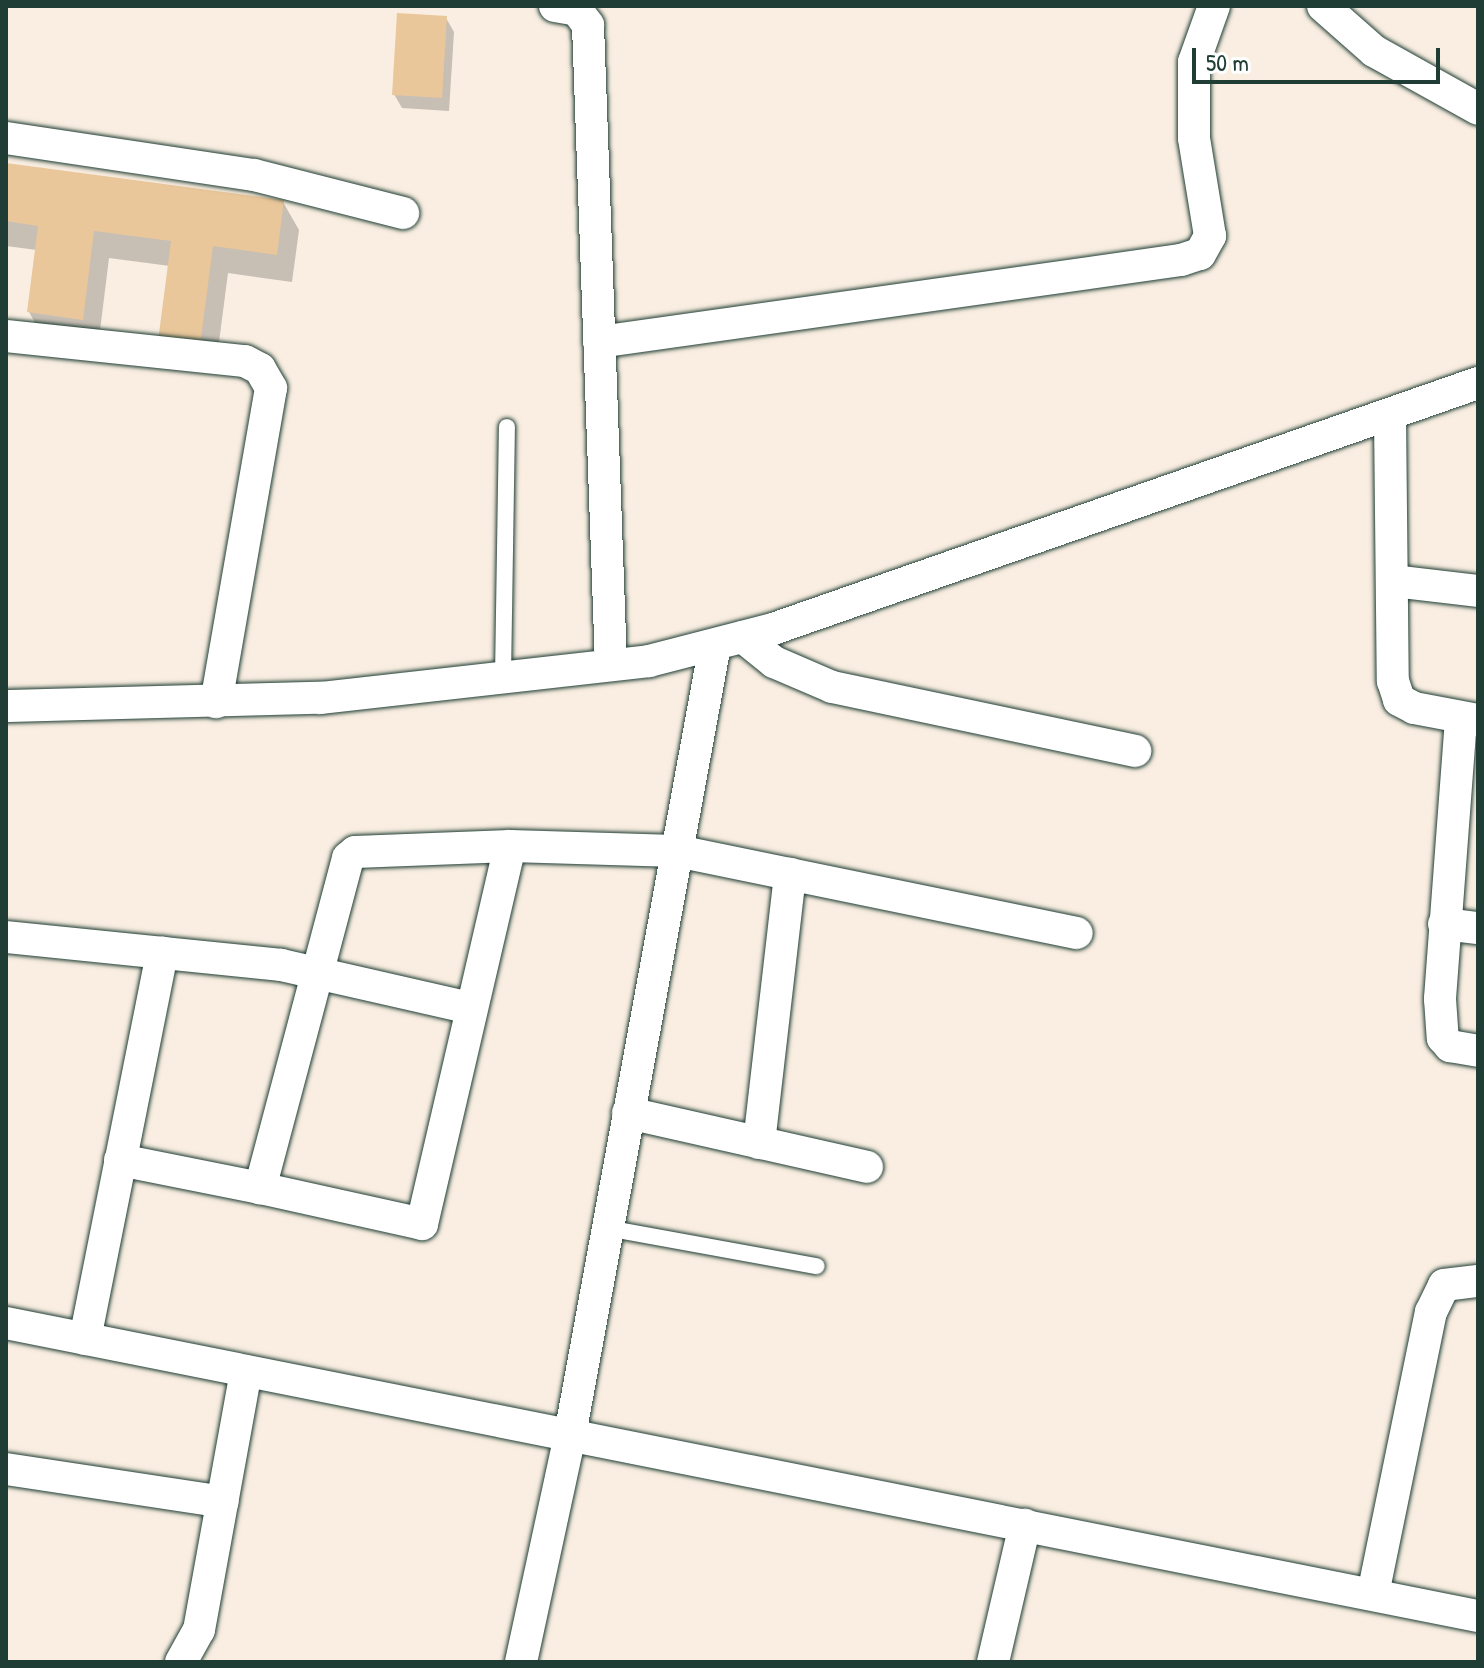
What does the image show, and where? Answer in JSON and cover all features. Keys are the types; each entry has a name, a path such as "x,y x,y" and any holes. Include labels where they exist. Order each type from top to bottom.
{"street":[{"path":"555,6 577,10 588,25 611,665"},
{"path":"599,342 1181,260 1200,254 1210,236 1194,138 1194,62 1214,6"},
{"path":"1323,6 1374,51 1478,109"},
{"path":"6,138 254,175 403,213"},
{"path":"6,336 245,361 260,369 271,388 216,702"},
{"path":"6,706 320,698 649,661 729,641 1390,416 1478,383"},
{"path":"1390,416 1393,681 1399,700 1414,708 1469,720 1444,924 1440,999 1443,1038 1450,1046 1478,1051"},
{"path":"1393,581 1478,591"},
{"path":"729,641 832,687 1135,751"},
{"path":"521,1662 570,1435 677,851 729,641"},
{"path":"120,1160 422,1224 510,846"},
{"path":"260,1188 344,866 355,852 510,846 677,851 1077,933"},
{"path":"759,1143 790,874"},
{"path":"1444,924 1478,928"},
{"path":"6,937 281,965 471,1008"},
{"path":"85,1339 162,953"},
{"path":"628,1113 867,1167"},
{"path":"1373,1594 1431,1312 1444,1285 1478,1281"},
{"path":"6,1323 1478,1616"},
{"path":"181,1662 199,1630 246,1371"},
{"path":"6,1469 223,1502"},
{"path":"993,1662 1025,1525"}],"lane":[{"path":"503,677 507,427"},
{"path":"607,1228 817,1266"}],"building":[{"path":"397,13 447,16 442,98 392,95"},
{"path":"6,163 284,200 277,255 213,246 200,346 158,341 171,241 94,231 83,320 27,312 38,226 6,221"}]}
